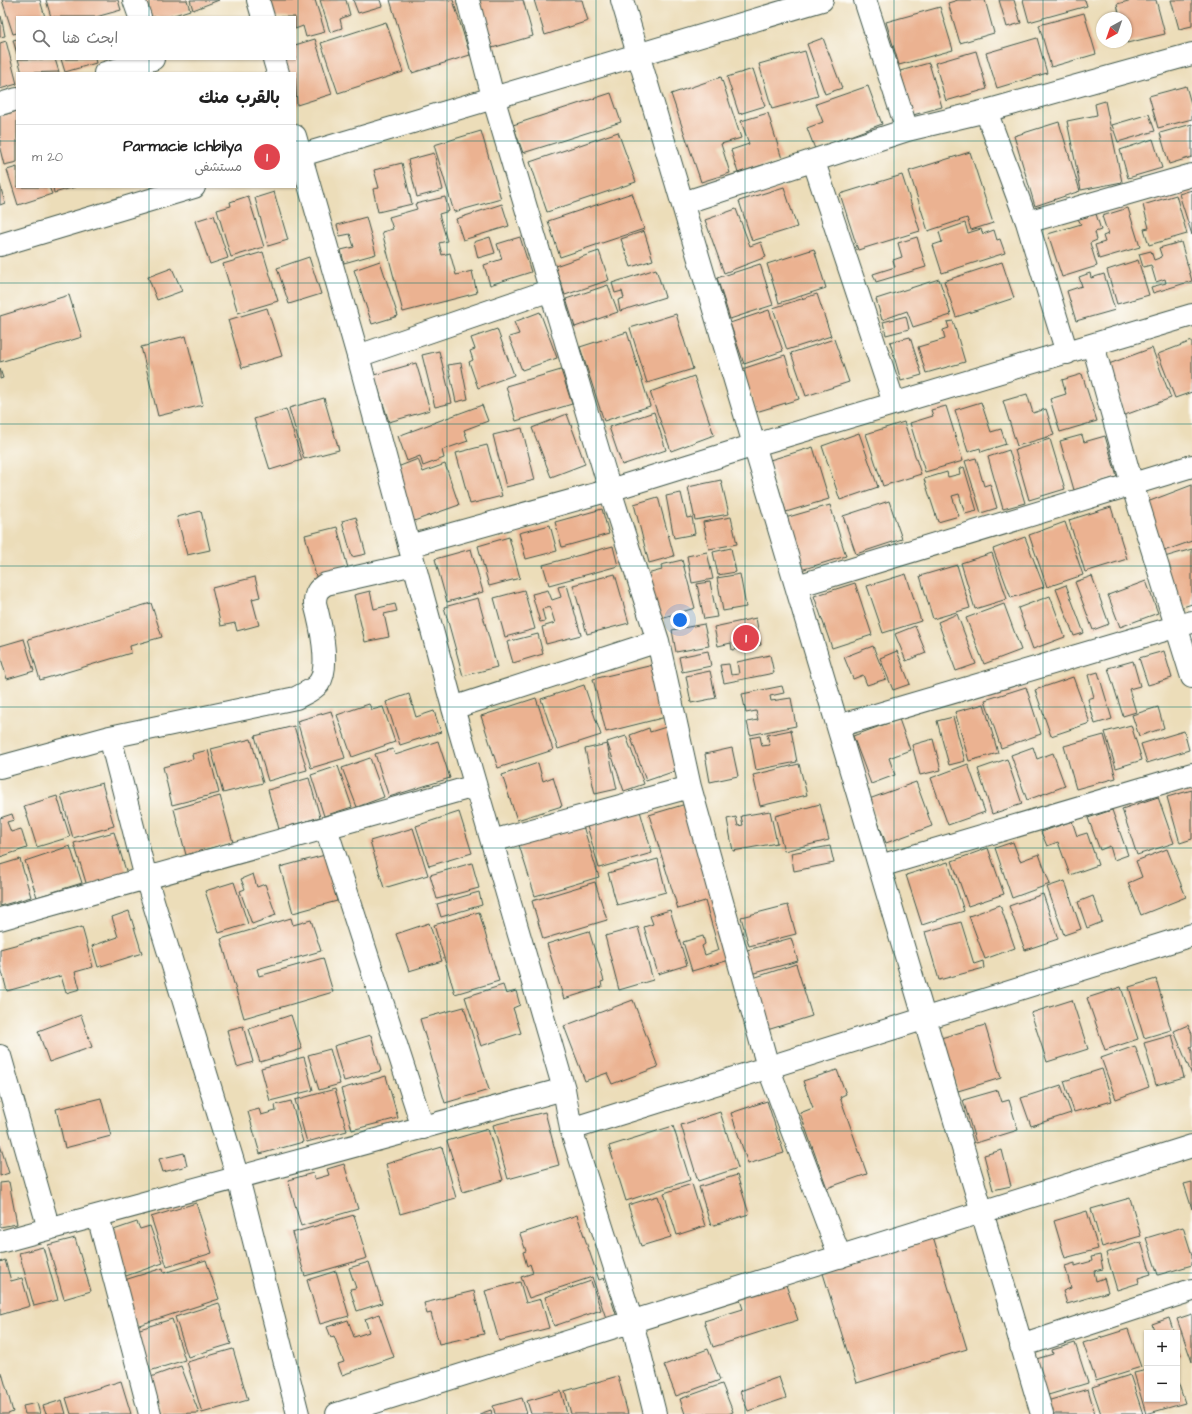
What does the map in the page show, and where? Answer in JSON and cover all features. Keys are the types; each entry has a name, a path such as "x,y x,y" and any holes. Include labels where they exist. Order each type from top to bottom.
{"street":[{"path":"134,0 140,16"},
{"path":"258,0 263,16"},
{"path":"468,0 493,97 610,490 658,641 690,787 768,1067 840,1257"},
{"path":"622,0 1042,1414"},
{"path":"656,1414 632,1322 572,1129 564,1089 453,708 358,356 297,149 493,97 822,0"},
{"path":"865,0 907,130"},
{"path":"683,203 814,162 907,130 986,111 1192,54"},
{"path":"108,72 150,60"},
{"path":"153,60 158,72"},
{"path":"274,60 278,72"},
{"path":"0,104 16,99"},
{"path":"986,111 1027,222 1067,353"},
{"path":"814,162 894,404"},
{"path":"1027,222 1192,176"},
{"path":"0,245 191,188"},
{"path":"358,356 551,290"},
{"path":"0,767 110,737 296,698 308,692 319,685 324,674 325,664 315,603 316,593 326,584 610,490 755,445 1192,315"},
{"path":"1093,345 1132,484 1185,624 1192,677"},
{"path":"797,586 1192,466"},
{"path":"838,726 1185,624"},
{"path":"453,708 658,641"},
{"path":"110,737 146,878 238,1178 298,1414"},
{"path":"880,866 1192,774"},
{"path":"0,919 476,786"},
{"path":"492,841 690,787"},
{"path":"326,828 423,1128"},
{"path":"572,1129 1192,935"},
{"path":"0,1056 48,1229"},
{"path":"0,1242 564,1089"},
{"path":"337,1414 1192,1146"},
{"path":"98,1216 150,1414"},
{"path":"1021,1346 1192,1290"}],"building":[{"path":"2,0 40,0 45,16 16,16 16,33 13,34"},
{"path":"46,0 118,0 121,10 100,16 51,16"},
{"path":"140,0 187,0 190,10 171,16 146,16"},
{"path":"190,0 219,0 193,10"},
{"path":"264,0 315,0 325,32 306,37 303,26 296,29 296,16 269,16"},
{"path":"320,0 346,0 350,15 340,19 342,28 330,32"},
{"path":"353,0 380,0 382,6 358,13"},
{"path":"390,0 453,0 470,55 412,73"},
{"path":"478,0 523,0 533,36 492,48"},
{"path":"534,0 582,0 588,21 545,35"},
{"path":"958,0 985,0 994,33 960,43 948,3"},
{"path":"999,0 1014,0 1021,23 1007,27"},
{"path":"1023,0 1085,0 1087,6 1029,22"},
{"path":"1132,0 1156,0 1165,34 1132,42 1132,12 1119,12 1117,4"},
{"path":"1171,0 1192,0 1192,26 1179,29"},
{"path":"940,7 953,50 899,65 886,22"},
{"path":"1084,13 1096,54 1051,67 1039,25"},
{"path":"1,16 5,36 0,37 0,17"},
{"path":"386,22 403,72 338,93 321,43"},
{"path":"823,38 842,88 825,94 807,44"},
{"path":"1037,38 1047,73 997,88 986,53"},
{"path":"16,39 16,50 13,40"},
{"path":"315,39 332,94 297,105 296,72 286,72 282,60 296,60 296,45"},
{"path":"6,41 16,84 0,89 0,43"},
{"path":"805,51 818,96 772,109 759,64"},
{"path":"976,51 987,89 946,101 935,63"},
{"path":"18,60 55,60 59,72 22,72"},
{"path":"61,60 95,60 96,63 65,72"},
{"path":"929,63 942,107 913,115 900,71"},
{"path":"753,69 765,106 739,114 727,77"},
{"path":"721,77 741,138 721,144 730,173 701,182 671,94"},
{"path":"868,86 882,124 815,149 807,128 823,122 816,104"},
{"path":"1186,86 1192,107 1192,119 1158,128 1149,96"},
{"path":"611,93 621,122 523,153 513,125"},
{"path":"1105,101 1122,182 1081,190 1067,121 1097,115 1095,104"},
{"path":"16,111 16,162 4,165 0,149 0,116"},
{"path":"768,113 782,159 738,173 731,150 749,144 741,121"},
{"path":"1149,114 1155,131 1118,142 1112,125"},
{"path":"1059,122 1080,191 1035,206 1014,136"},
{"path":"1192,124 1192,157 1169,164 1160,133"},
{"path":"481,131 501,199 454,212 434,145"},
{"path":"618,132 636,182 547,212 530,162"},
{"path":"1153,139 1162,168 1128,178 1120,150"},
{"path":"970,152 993,223 971,230 967,218 928,231 909,171"},
{"path":"434,153 443,190 417,197 408,160"},
{"path":"402,163 412,204 378,212 373,189 379,188 374,170"},
{"path":"16,167 16,188 49,188 52,194 18,205 7,170"},
{"path":"902,175 920,231 858,250 840,194"},
{"path":"0,185 5,203 0,205"},
{"path":"784,187 797,227 752,241 739,201"},
{"path":"53,188 72,188 54,193"},
{"path":"1192,190 1192,235 1179,194"},
{"path":"274,192 288,240 268,246 255,198"},
{"path":"632,193 644,229 560,257 548,221"},
{"path":"1176,195 1187,234 1149,245 1144,229 1149,228 1143,205"},
{"path":"248,196 264,247 231,257 217,210 231,206 230,202"},
{"path":"445,197 449,211 439,214 447,241 439,243 442,255 450,253 456,275 472,271 477,293 403,312 382,232 393,229 389,217 417,209 415,204"},
{"path":"502,204 509,226 463,240 456,219"},
{"path":"1128,208 1140,247 1099,259 1095,245 1105,242 1103,236 1108,234 1102,216"},
{"path":"736,209 750,246 761,242 766,257 724,273 705,220"},
{"path":"1096,214 1101,230 1095,232 1097,240 1090,243 1097,266 1062,277 1048,234 1081,224 1078,219"},
{"path":"214,215 228,258 210,264 195,221"},
{"path":"366,217 376,254 344,263 341,250 354,247 350,234 340,236 337,225"},
{"path":"965,223 968,233 981,229 983,234 994,230 997,240 1000,239 1005,253 942,273 933,245 942,242 939,232"},
{"path":"644,231 653,260 631,267 621,239"},
{"path":"490,237 495,253 478,258 474,242"},
{"path":"520,237 531,272 490,285 484,265 502,259 497,244"},
{"path":"917,237 926,267 876,282 873,274 895,267 893,260 902,257 898,243"},
{"path":"1181,242 1192,281 1153,293 1151,287 1166,283 1165,279 1156,282 1151,265 1143,267 1139,254 1151,251 1154,260 1162,257 1159,248"},
{"path":"814,249 826,288 779,303 767,264"},
{"path":"599,251 609,280 565,295 555,266"},
{"path":"263,252 278,301 238,313 223,264"},
{"path":"309,257 321,294 289,304 277,268"},
{"path":"1138,260 1149,295 1117,304 1107,270"},
{"path":"380,261 398,316 372,324 354,270"},
{"path":"1002,262 1014,298 956,317 944,281"},
{"path":"760,264 773,305 730,319 717,278"},
{"path":"172,268 182,291 157,300 148,277"},
{"path":"656,269 665,297 620,311 618,300 624,298 622,291 615,293 612,283"},
{"path":"1090,273 1091,278 1104,274 1115,310 1076,321 1067,291 1082,286 1079,277"},
{"path":"939,279 951,315 913,327 907,311 882,320 876,299"},
{"path":"608,285 618,312 575,327 566,299"},
{"path":"817,294 831,336 787,350 773,308"},
{"path":"69,295 82,337 0,362 0,316"},
{"path":"267,308 282,356 242,368 228,320"},
{"path":"769,310 783,351 744,364 730,323"},
{"path":"540,312 557,358 522,370 509,337 519,334 514,322"},
{"path":"676,314 693,369 647,383 630,328"},
{"path":"906,316 909,329 886,335 883,322"},
{"path":"953,321 965,362 926,373 918,347 945,339 943,330 949,328 947,322"},
{"path":"497,329 514,375 478,388 469,362 473,360 470,351 475,349 471,338"},
{"path":"627,332 650,406 604,421 580,347"},
{"path":"186,336 203,405 158,416 141,347"},
{"path":"910,337 922,375 901,381 890,342"},
{"path":"834,339 849,382 806,396 791,353"},
{"path":"1192,341 1192,392 1175,398 1158,354"},
{"path":"1152,348 1171,398 1125,415 1106,365"},
{"path":"439,351 452,403 435,407 422,355"},
{"path":"785,355 799,399 756,412 742,369"},
{"path":"416,363 430,410 389,422 374,375"},
{"path":"461,363 468,399 456,402 448,365"},
{"path":"0,369 3,378 0,379"},
{"path":"561,370 572,404 516,421 506,386"},
{"path":"1082,374 1097,421 1060,432 1050,399 1066,394 1062,380"},
{"path":"694,376 714,435 671,451 650,392"},
{"path":"1027,394 1033,413 1046,409 1054,435 1017,446 1003,401"},
{"path":"324,398 339,450 304,459 289,408"},
{"path":"981,402 991,432 1001,429 1006,444 981,452 980,448 968,452 955,410"},
{"path":"482,405 488,421 464,430 468,441 442,450 444,458 423,466 420,456 407,461 398,436"},
{"path":"946,406 963,461 925,472 910,423 933,416 931,410"},
{"path":"286,409 302,460 270,470 254,419"},
{"path":"654,412 666,450 622,465 609,427"},
{"path":"567,414 585,464 551,477 532,428"},
{"path":"904,422 921,474 883,486 866,434"},
{"path":"522,428 535,480 506,487 493,435"},
{"path":"859,433 878,487 840,500 822,446"},
{"path":"1082,435 1084,442 1105,436 1117,477 1074,490 1060,441"},
{"path":"1050,439 1065,489 1029,500 1015,450"},
{"path":"487,445 502,496 470,504 456,453"},
{"path":"813,447 829,499 786,512 770,460"},
{"path":"1009,450 1025,503 1003,509 988,457"},
{"path":"976,458 984,486 990,484 997,508 981,513 965,461"},
{"path":"418,459 423,472 445,464 459,505 414,521 395,468"},
{"path":"964,467 977,511 965,514 959,494 952,496 959,516 938,522 924,479 947,472 948,477 960,474 959,469"},
{"path":"721,480 729,514 695,520 688,487"},
{"path":"1192,485 1192,541 1161,552 1142,504"},
{"path":"681,493 687,518 692,517 695,534 674,538 666,496"},
{"path":"658,497 674,556 649,563 634,504"},
{"path":"889,501 902,539 856,554 843,516"},
{"path":"830,505 846,556 801,570 785,518"},
{"path":"1111,507 1127,559 1085,572 1069,520"},
{"path":"602,509 609,534 562,547 555,522"},
{"path":"201,511 210,550 187,555 177,517"},
{"path":"356,517 366,554 352,557 342,521"},
{"path":"731,517 737,544 709,549 703,522"},
{"path":"1065,522 1083,575 1047,587 1029,535"},
{"path":"550,525 557,551 526,559 519,533"},
{"path":"337,527 349,572 317,580 305,535"},
{"path":"509,537 520,578 489,586 478,546"},
{"path":"1025,537 1044,587 1011,598 993,549"},
{"path":"613,546 618,566 549,585 543,565"},
{"path":"731,548 736,572 718,575 713,552"},
{"path":"471,549 483,592 447,602 435,559"},
{"path":"1192,549 1192,604 1177,609 1161,558"},
{"path":"707,552 713,579 692,583 687,556"},
{"path":"992,553 1007,599 975,609 961,563"},
{"path":"682,560 695,608 654,620 647,574 662,570 661,565"},
{"path":"957,565 970,608 933,619 920,576"},
{"path":"615,574 629,623 587,634 573,585"},
{"path":"740,574 746,607 723,611 717,578"},
{"path":"906,574 921,621 883,633 867,586"},
{"path":"1092,576 1109,624 1093,630 1075,582"},
{"path":"255,577 260,597 252,599 259,625 237,631 235,623 221,626 212,588"},
{"path":"1146,581 1158,613 1120,627 1108,595"},
{"path":"710,582 717,617 704,619 697,584"},
{"path":"855,583 872,635 832,648 814,596"},
{"path":"567,585 581,635 546,644 542,627 555,623 550,607 542,609 545,621 540,622 532,594 548,590 552,600 561,597 558,587"},
{"path":"1066,585 1084,633 1074,636 1056,589"},
{"path":"524,590 535,629 505,637 494,598"},
{"path":"370,591 374,609 395,604 397,611 384,614 389,637 365,642 354,595"},
{"path":"1050,596 1065,637 1033,649 1018,608"},
{"path":"478,598 497,667 463,676 444,607"},
{"path":"151,603 162,637 130,646 131,653 40,680 28,639"},
{"path":"1004,604 1021,650 984,664 966,618"},
{"path":"957,614 976,664 956,671 938,622"},
{"path":"756,618 761,645 732,650 731,643 718,646 714,627"},
{"path":"704,624 709,646 676,652 672,630"},
{"path":"915,626 926,653 906,661 895,634"},
{"path":"538,634 543,654 513,663 507,642"},
{"path":"24,639 34,671 7,679 0,655 0,646"},
{"path":"873,646 886,679 867,685 863,675 853,679 844,657"},
{"path":"708,651 711,666 682,672 679,657"},
{"path":"897,651 910,684 893,690 880,658"},
{"path":"1164,651 1172,678 1148,685 1139,658"},
{"path":"770,655 774,673 724,683 720,665 729,664 731,675 739,674 737,662"},
{"path":"1133,661 1140,686 1129,689 1136,712 1123,716 1108,668"},
{"path":"653,665 666,717 606,732 593,679"},
{"path":"710,671 716,698 691,703 686,676"},
{"path":"1098,672 1112,719 1095,724 1088,699 1094,697 1088,675"},
{"path":"1073,677 1090,723 1051,736 1035,690"},
{"path":"584,685 601,735 558,749 541,699"},
{"path":"782,686 784,693 770,696 771,701 791,698 796,726 750,735 747,722 758,720 756,711 746,713 742,694"},
{"path":"1026,687 1041,734 1001,748 985,700"},
{"path":"409,694 416,717 434,711 441,732 400,745 386,702"},
{"path":"536,698 553,750 498,768 481,716"},
{"path":"369,704 372,710 383,707 395,742 352,757 337,715"},
{"path":"984,704 998,753 969,761 955,712"},
{"path":"1158,707 1164,728 1139,736 1132,715"},
{"path":"331,711 345,758 311,768 297,721"},
{"path":"953,717 965,761 949,765 937,721"},
{"path":"899,719 910,750 889,758 895,775 871,784 853,736"},
{"path":"1131,725 1142,760 1116,768 1105,732"},
{"path":"294,726 307,770 268,781 255,736"},
{"path":"666,727 681,769 646,781 630,735 649,728 650,732"},
{"path":"791,730 797,762 756,770 750,738 760,736 762,746 770,745 767,735"},
{"path":"1184,731 1189,750 1147,763 1141,744"},
{"path":"1104,735 1116,778 1076,789 1064,746"},
{"path":"626,736 644,784 624,791 607,742"},
{"path":"251,739 263,783 223,793 211,749"},
{"path":"933,739 941,770 920,775 912,745"},
{"path":"438,741 450,778 389,797 375,754 393,749 395,755"},
{"path":"607,744 617,789 595,794 585,749"},
{"path":"1033,747 1037,759 1053,753 1065,786 1027,800 1011,755"},
{"path":"732,748 738,776 710,782 705,754"},
{"path":"208,750 219,793 172,805 163,767 193,759 192,754"},
{"path":"370,758 384,797 357,807 342,768"},
{"path":"1007,759 1022,804 992,814 978,769"},
{"path":"538,763 543,781 553,777 562,806 517,820 502,775"},
{"path":"799,764 807,795 760,806 753,775"},
{"path":"968,764 985,812 948,825 931,778"},
{"path":"338,766 352,807 324,816 311,775"},
{"path":"309,778 320,817 279,829 268,790"},
{"path":"916,782 932,826 886,843 869,799"},
{"path":"102,783 114,826 73,838 61,795"},
{"path":"1192,790 1192,839 1180,843 1167,797"},
{"path":"57,796 70,837 37,847 24,806"},
{"path":"220,796 233,842 186,855 174,809"},
{"path":"1158,797 1174,843 1137,855 1122,809"},
{"path":"686,804 733,959 692,971 683,942 703,936 705,944 702,946 705,955 719,950 705,901 678,909 649,815"},
{"path":"820,804 829,840 784,851 775,816"},
{"path":"1112,810 1128,855 1114,860 1110,846 1100,850 1088,818"},
{"path":"640,811 652,853 599,868 587,826"},
{"path":"770,811 777,843 733,851 727,819 736,817 738,826 743,825 741,816"},
{"path":"459,812 472,853 429,866 416,826"},
{"path":"12,814 14,820 7,822 11,832 21,829 27,848 0,857 0,818"},
{"path":"1072,821 1077,836 1087,833 1098,865 1070,875 1058,842 1047,846 1041,832"},
{"path":"583,826 599,877 535,896 519,845"},
{"path":"413,828 428,875 384,888 370,841"},
{"path":"114,832 127,874 87,886 74,843"},
{"path":"1013,842 1020,861 1039,854 1050,884 1012,898 995,848"},
{"path":"70,846 82,883 37,897 25,861"},
{"path":"830,846 834,863 794,871 791,853"},
{"path":"988,848 1004,894 968,906 952,861"},
{"path":"1167,849 1186,897 1141,915 1128,883 1142,877 1136,861"},
{"path":"325,855 337,901 293,913 280,867"},
{"path":"20,859 31,897 0,906 0,865"},
{"path":"658,859 666,892 617,905 608,873"},
{"path":"948,862 964,911 922,925 906,875"},
{"path":"472,863 479,888 437,899 430,875"},
{"path":"253,874 257,887 265,884 276,915 252,924 240,891 245,889 241,879"},
{"path":"1065,881 1081,929 1064,935 1047,887"},
{"path":"234,882 248,924 219,933 205,891"},
{"path":"595,882 607,920 543,939 532,901"},
{"path":"479,892 482,905 441,917 437,904"},
{"path":"1043,894 1058,939 1025,950 1009,906"},
{"path":"1093,896 1102,922 1087,928 1078,902"},
{"path":"788,905 796,934 749,946 741,917"},
{"path":"1000,905 1015,948 985,959 969,916"},
{"path":"670,910 687,965 658,974 644,927 653,924 650,916"},
{"path":"129,911 142,953 98,967 92,946 118,937 112,917"},
{"path":"479,912 499,981 455,994 434,925"},
{"path":"291,918 293,925 311,920 321,951 257,969 259,976 323,958 333,992 244,1018 221,939"},
{"path":"961,922 974,964 983,961 984,968 939,980 925,932"},
{"path":"429,923 442,961 409,971 396,934"},
{"path":"82,927 93,967 75,972 80,989 66,993 61,976 7,991 0,964 0,949"},
{"path":"638,927 653,980 619,990 605,936"},
{"path":"589,931 604,981 601,982 602,987 564,999 547,944"},
{"path":"791,938 798,961 747,975 740,952"},
{"path":"796,964 812,1016 764,1031 747,980"},
{"path":"1156,979 1171,1030 1144,1038 1129,987"},
{"path":"503,985 506,994 516,991 520,1005 513,1008 521,1033 481,1046 465,997"},
{"path":"1121,987 1138,1039 1105,1050 1087,998"},
{"path":"633,1000 658,1067 612,1084 607,1073 585,1081 564,1026"},
{"path":"1072,1000 1088,1049 1047,1062 1031,1013"},
{"path":"464,1007 489,1090 445,1103 420,1019"},
{"path":"81,1015 92,1047 49,1062 38,1031"},
{"path":"291,1015 302,1049 260,1062 249,1029"},
{"path":"985,1025 1001,1078 958,1091 941,1038"},
{"path":"1188,1025 1192,1034 1192,1046 1190,1047 1192,1051 1192,1075 1174,1031"},
{"path":"243,1026 253,1062 237,1067 227,1030"},
{"path":"371,1035 381,1071 344,1081 334,1046"},
{"path":"1172,1035 1184,1077 1156,1085 1144,1043"},
{"path":"1135,1046 1149,1087 1116,1099 1101,1058"},
{"path":"330,1049 340,1084 319,1090 308,1055"},
{"path":"304,1057 313,1090 270,1101 261,1068"},
{"path":"1102,1069 1112,1101 1074,1112 1064,1081"},
{"path":"837,1070 846,1094 840,1097 867,1174 827,1188 800,1113 813,1108 803,1081"},
{"path":"386,1076 398,1118 352,1130 341,1089"},
{"path":"1061,1085 1071,1113 1031,1126 1021,1098"},
{"path":"335,1089 347,1131 307,1142 295,1100"},
{"path":"998,1090 1002,1102 1009,1100 1018,1130 976,1143 963,1100"},
{"path":"101,1098 111,1136 65,1148 56,1109"},
{"path":"291,1101 303,1142 260,1154 248,1112 259,1109 261,1115 276,1111 275,1105"},
{"path":"767,1101 784,1153 748,1164 731,1113"},
{"path":"545,1112 559,1165 508,1179 493,1125"},
{"path":"720,1112 738,1168 698,1181 681,1125"},
{"path":"673,1126 690,1180 626,1201 609,1146"},
{"path":"488,1129 503,1180 463,1192 447,1141"},
{"path":"0,1145 9,1173 0,1176"},
{"path":"442,1147 456,1198 400,1214 386,1164"},
{"path":"1002,1150 1011,1186 993,1190 984,1155"},
{"path":"184,1153 187,1166 163,1172 159,1159"},
{"path":"344,1164 358,1209 301,1226 288,1180 313,1173 315,1179 329,1175 327,1169"},
{"path":"737,1175 749,1214 711,1226 699,1187"},
{"path":"9,1182 17,1224 0,1227 0,1183"},
{"path":"1192,1182 1192,1209 1184,1184"},
{"path":"692,1184 705,1226 677,1235 664,1193"},
{"path":"658,1196 671,1237 641,1246 628,1205"},
{"path":"1130,1198 1141,1236 1102,1247 1091,1209"},
{"path":"196,1203 212,1253 167,1267 151,1217"},
{"path":"1087,1211 1098,1249 1065,1258 1054,1221"},
{"path":"354,1215 367,1258 305,1276 292,1233"},
{"path":"577,1215 599,1280 604,1278 617,1317 607,1321 592,1277 529,1298 521,1277 533,1273 530,1264 527,1266 523,1252 526,1251 520,1234"},
{"path":"137,1222 140,1229 150,1226 163,1263 123,1277 108,1232"},
{"path":"1183,1227 1192,1255 1192,1265 1158,1275 1146,1238"},
{"path":"932,1233 967,1349 857,1383 821,1267"},
{"path":"75,1238 91,1291 64,1299 48,1245"},
{"path":"1141,1242 1151,1274 1138,1278 1139,1283 1117,1290 1106,1253"},
{"path":"43,1247 58,1300 34,1306 19,1253"},
{"path":"1100,1255 1103,1269 1094,1271 1096,1281 1104,1278 1108,1292 1067,1304 1063,1291 1071,1288 1065,1266 1075,1263 1075,1266 1092,1261 1091,1257"},
{"path":"5,1260 11,1281 22,1278 30,1306 0,1315 0,1262"},
{"path":"206,1260 219,1299 133,1327 118,1282 163,1268 164,1273"},
{"path":"369,1262 382,1303 357,1311 350,1289 356,1288 349,1268"},
{"path":"336,1271 349,1316 320,1324 307,1280"},
{"path":"591,1281 601,1310 554,1326 545,1297"},
{"path":"520,1282 526,1303 541,1299 549,1328 499,1341 485,1291"},
{"path":"785,1282 798,1320 713,1347 704,1321 743,1309 739,1297"},
{"path":"474,1291 484,1334 439,1344 431,1313 427,1314 424,1303"},
{"path":"219,1303 231,1344 188,1357 175,1317"},
{"path":"379,1314 394,1357 342,1375 338,1364 344,1362 334,1336 331,1337 327,1327 348,1320 354,1337 369,1332 365,1319"},
{"path":"1192,1314 1192,1362 1177,1319"},
{"path":"1169,1318 1173,1330 1154,1330 1152,1324"},
{"path":"172,1319 185,1360 143,1373 130,1332"},
{"path":"1128,1329 1141,1367 1096,1381 1083,1343"},
{"path":"1075,1343 1088,1383 1045,1396 1033,1360 1053,1354 1052,1350"},
{"path":"233,1349 248,1400 202,1413 187,1362"},
{"path":"708,1349 720,1380 676,1396 664,1365"},
{"path":"181,1366 199,1413 162,1414 148,1378"},
{"path":"1144,1371 1144,1402 1180,1402 1180,1388 1185,1403 1146,1414 1134,1373"},
{"path":"0,1373 2,1373 13,1412 8,1414 0,1414"},
{"path":"1130,1375 1143,1414 1101,1414 1092,1387"},
{"path":"618,1376 628,1414 571,1414 565,1391"},
{"path":"779,1377 786,1398 748,1411 740,1391"},
{"path":"121,1381 131,1414 71,1414 66,1398"},
{"path":"722,1384 733,1412 728,1414 685,1414 680,1399"},
{"path":"1088,1389 1095,1414 1051,1414 1047,1401"},
{"path":"561,1391 567,1414 531,1414 527,1401"},
{"path":"522,1398 527,1414 495,1414 493,1406"},
{"path":"62,1400 66,1414 46,1414 43,1406"},
{"path":"37,1403 40,1414 25,1414 23,1406"},
{"path":"491,1410 492,1414 479,1414"}],"place":[{"name":"Parmacie Ichbilya","path":"746,638"}]}
